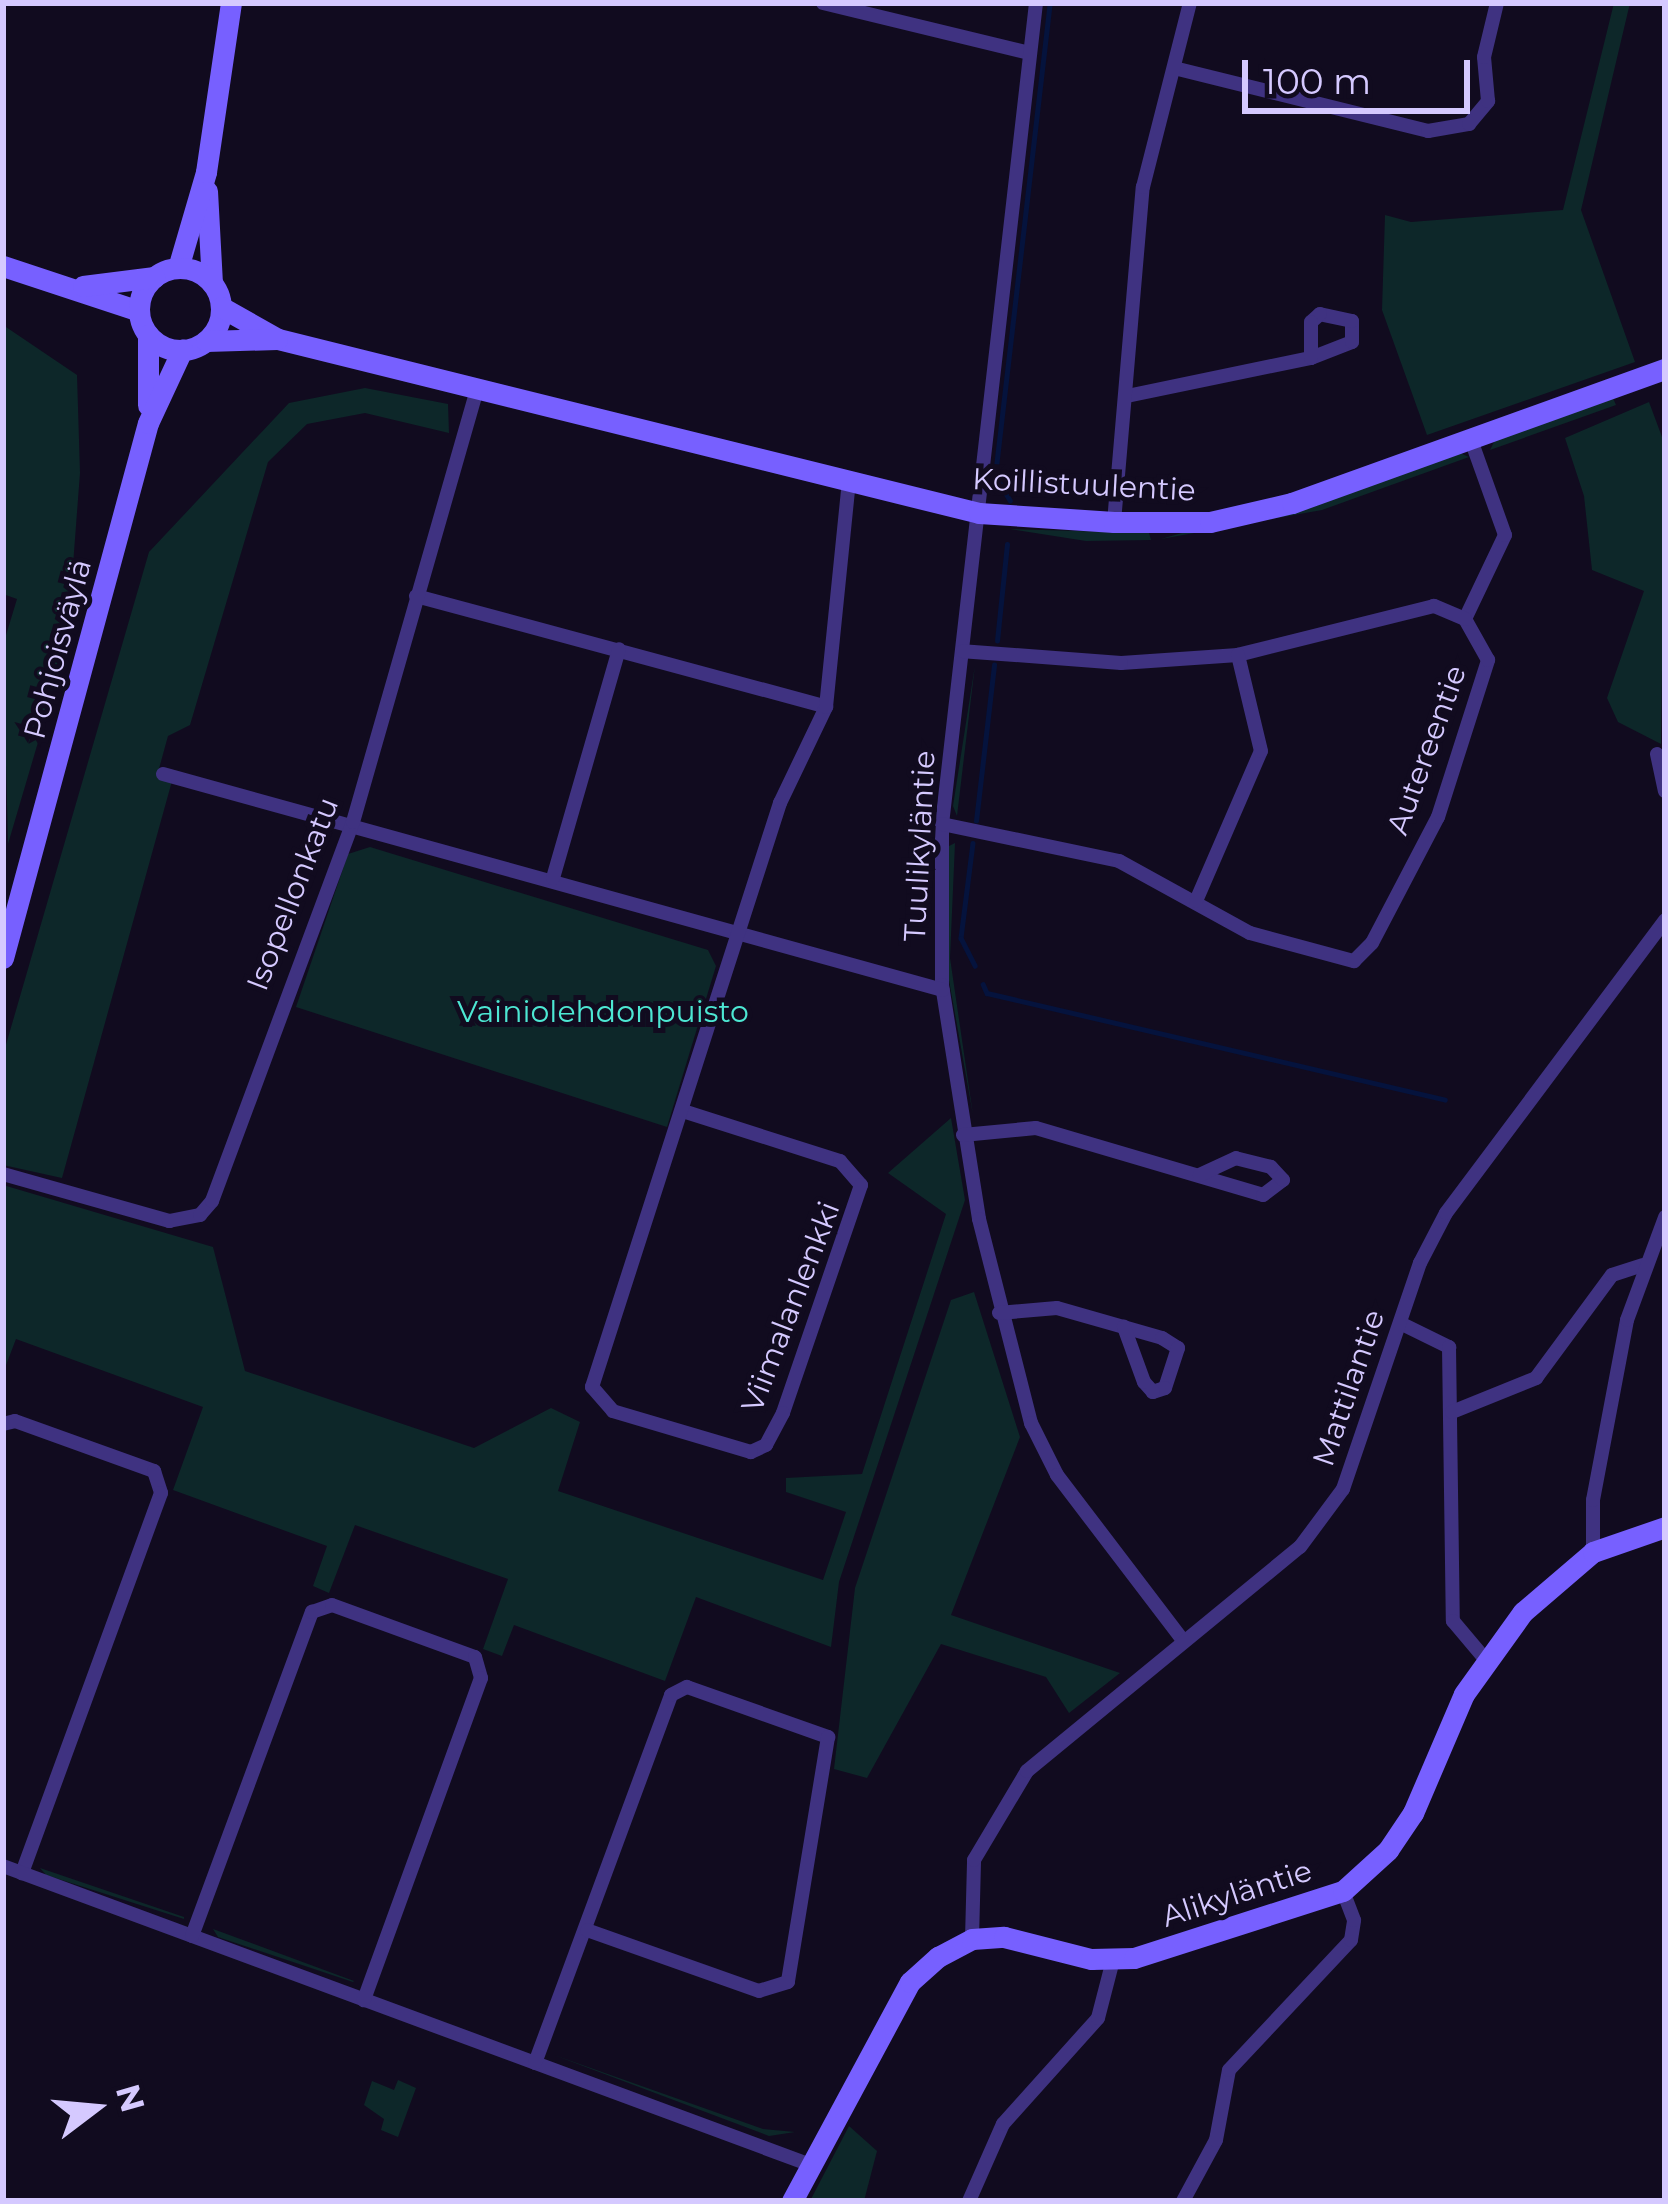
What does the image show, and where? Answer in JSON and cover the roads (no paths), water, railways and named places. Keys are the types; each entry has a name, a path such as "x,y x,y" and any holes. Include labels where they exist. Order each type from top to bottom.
{"street":[{"path":"178,268 206,172 231,3"},
{"path":"823,3 1030,53"},
{"name":"Tuulikyläntie","path":"1036,3 942,824 943,990 963,1135 999,1313 1031,1423 1057,1475 1182,1639"},
{"path":"1114,522 1143,187 1190,3"},
{"path":"1174,68 1428,131 1482,115 1497,3"},
{"path":"3,266 82,286 139,311 148,334 182,350 206,340 221,307 212,283 206,172"},
{"path":"82,286 154,277 178,268 212,283"},
{"path":"139,311 154,277"},
{"name":"Koillistuulentie","path":"221,307 278,339"},
{"name":"Pohjoisväylä","path":"148,334 148,423"},
{"name":"Koillistuulentie","path":"206,340 278,339 979,513 1114,522 1210,522 1292,503 1665,369"},
{"name":"Pohjoisväylä","path":"3,958 148,423 182,350"},
{"path":"1127,396 1310,358"},
{"name":"Isopellonkatu","path":"3,1174 169,1221 200,1215 212,1202 353,822 477,389"},
{"path":"963,651 1121,663 1238,655 1403,610 1434,606 1465,619 1505,535 1472,440"},
{"name":"Viimalanlenkki","path":"686,1112 840,1161 861,1185 782,1412 766,1445 751,1452 614,1411 592,1387 686,1112 780,803 826,707 849,481"},
{"path":"416,596 826,707"},
{"name":"Autereentie","path":"942,824 1119,861 1250,933 1354,961 1372,943 1438,817 1486,683 1481,638 1465,619"},
{"path":"554,878 619,649"},
{"path":"1196,901 1261,751 1238,655"},
{"path":"1657,754 1665,791"},
{"path":"163,774 353,822 943,990"},
{"name":"Mattilantie","path":"972,1939 969,1884 989,1822 1027,1771 1182,1639 1300,1547 1343,1490 1400,1323 1446,1213 1665,920"},
{"path":"963,1135 1036,1128 1263,1195 1283,1180 1271,1167 1236,1158 1200,1175"},
{"path":"1593,1552 1593,1499 1642,1265 1665,1217"},
{"path":"1452,1412 1536,1378 1612,1275 1642,1265"},
{"path":"999,1313 1057,1308 1124,1328 1178,1348 1165,1388 1153,1392 1144,1382 1124,1328"},
{"path":"1400,1323 1449,1347 1453,1621 1484,1659"},
{"path":"3,1424 15,1421 154,1471 160,1493 22,1873"},
{"name":"Alikyläntie","path":"1113,1960 1342,1891 1388,1850 1413,1814 1484,1659 1523,1612 1593,1552 1665,1527"},
{"path":"192,1936 312,1612 332,1605 475,1658 481,1678 364,2000"},
{"path":"535,2063 671,1695 687,1688 828,1736 788,1982 759,1991 587,1930"},
{"path":"3,1866 811,2164"},
{"path":"1183,2201 1216,2140 1229,2070 1351,1940 1354,1920 1342,1891"},
{"path":"792,2201 910,1982 972,1939 1033,1941 1113,1960 1098,2018 1003,2123 969,2201"}],"waterway":[{"path":"1010,501 995,476 1050,3"},
{"path":"997,641 1007,545"},
{"path":"976,821 994,665"},
{"path":"973,843 961,938 975,966"},
{"path":"983,984 987,993 1445,1100"}],"park label":[{"name":"Vainiolehdonpuisto","path":"603,1012"}]}
